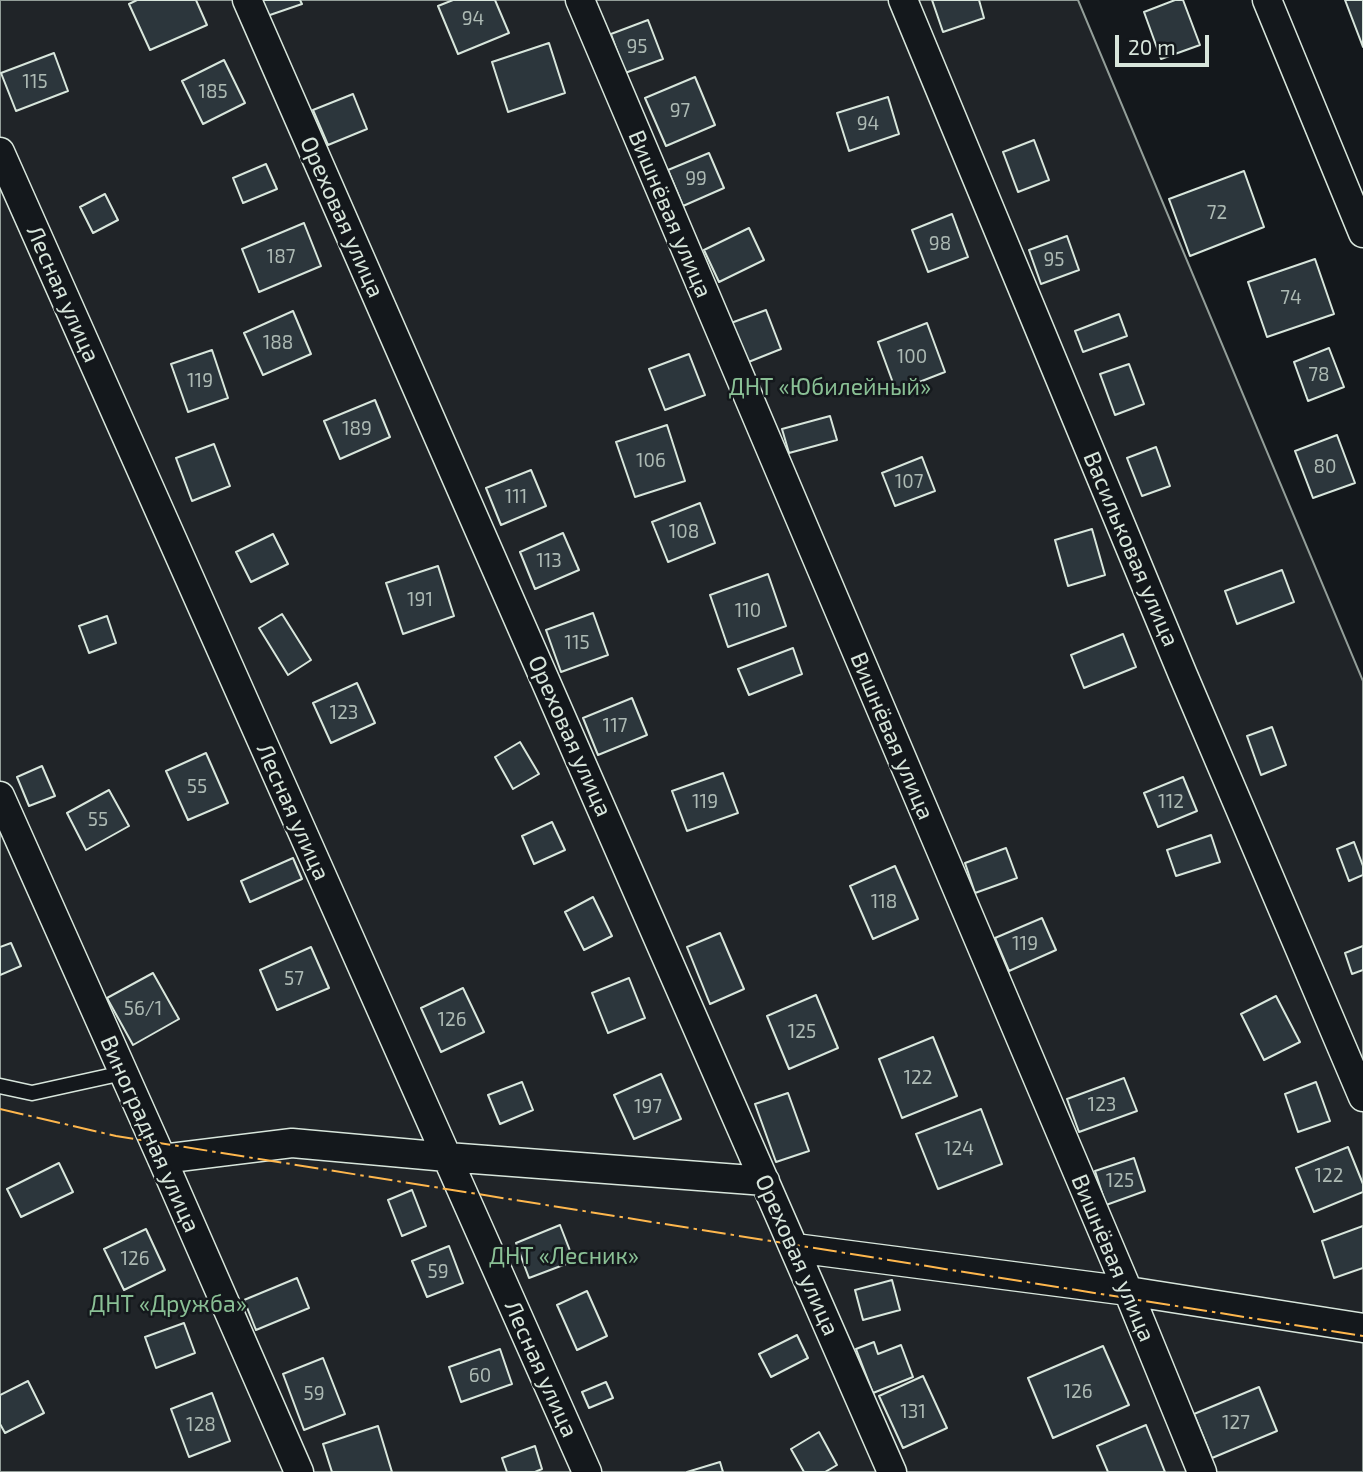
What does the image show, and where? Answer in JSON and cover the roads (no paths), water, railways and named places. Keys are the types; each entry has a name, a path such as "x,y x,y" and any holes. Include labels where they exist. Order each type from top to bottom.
{"street":[{"name":"Ореховая улица","path":"247,0 892,1472"},
{"name":"Вишнёвая улица","path":"580,0 1128,1291 1202,1472"},
{"name":"Васильковая улица","path":"903,0 1173,650 1363,1097"},
{"path":"1267,0 1363,233"},
{"name":"Лесная улица","path":"0,152 587,1472"},
{"name":"Виноградная улица","path":"0,796 299,1472"},
{"path":"162,1159 292,1143 765,1181"},
{"path":"794,1248 1128,1291 1363,1328"}],"lane":[{"path":"0,1086 32,1093 123,1073"}],"park label":[{"name":"ДНТ «Юбилейный»","path":"830,387"},
{"name":"ДНТ «Лесник»","path":"564,1256"},
{"name":"ДНТ «Дружба»","path":"168,1304"}]}
